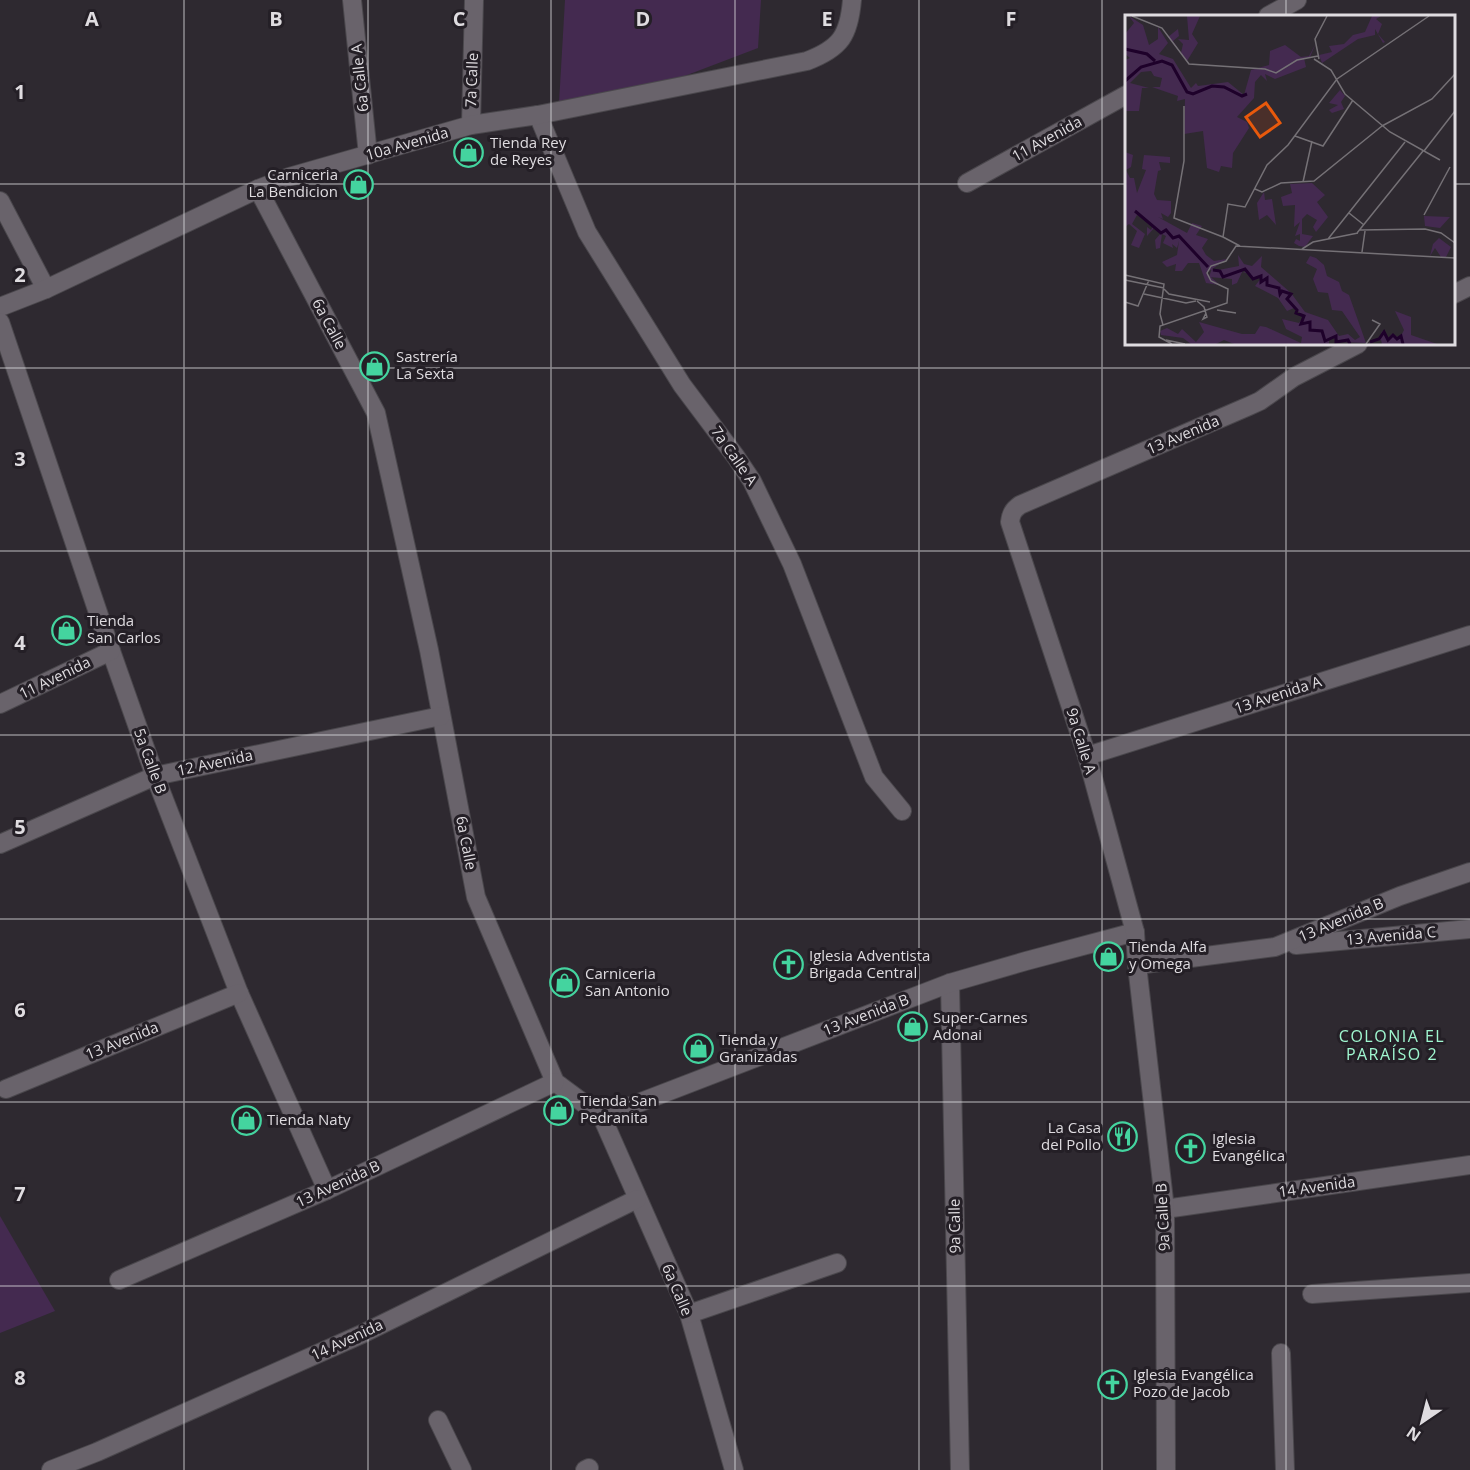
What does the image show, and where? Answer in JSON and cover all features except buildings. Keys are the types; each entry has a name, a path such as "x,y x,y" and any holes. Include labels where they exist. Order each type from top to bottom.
{"street":[{"name":"6a Calle A","path":"352,0 368,155"},
{"name":"7a Calle","path":"471,125 474,0"},
{"name":"10a Avenida","path":"0,307 46,289 258,189 289,177 471,125 538,115 807,61 822,55 842,38 849,25 852,0"},
{"path":"1270,15 1297,0"},
{"name":"11 Avenida","path":"967,183 1125,96"},
{"name":"7a Calle A","path":"538,115 587,232 682,385 752,481 792,564 874,777 902,811"},
{"name":"6a Calle","path":"258,189 376,413 429,650 476,897 555,1082"},
{"path":"0,201 46,289"},
{"path":"1455,294 1470,286"},
{"name":"5a Calle B","path":"0,322 155,776 239,993 327,1190"},
{"name":"13 Avenida","path":"1010,522 1012,512 1020,505 1260,401 1294,377 1357,345"},
{"name":"9a Calle A","path":"1010,522 1087,756 1135,932 1137,965"},
{"name":"13 Avenida A","path":"1087,756 1470,635"},
{"name":"11 Avenida","path":"0,704 111,651"},
{"name":"12 Avenida","path":"0,844 155,776 441,716"},
{"name":"13 Avenida B","path":"1137,965 1275,947 1400,896 1470,872"},
{"name":"13 Avenida C","path":"1275,947 1470,929"},
{"name":"13 Avenida B","path":"602,1117 950,983 1135,932"},
{"name":"9a Calle B","path":"1137,965 1165,1209 1166,1470"},
{"name":"9a Calle","path":"950,983 960,1470"},
{"name":"13 Avenida","path":"6,1089 239,993"},
{"path":"555,1082 602,1117"},
{"name":"13 Avenida B","path":"119,1280 327,1190 555,1082"},
{"name":"6a Calle","path":"602,1117 689,1314 734,1470"},
{"name":"14 Avenida","path":"1165,1209 1470,1165"},
{"name":"14 Avenida","path":"51,1470 98,1452 362,1334 637,1199"},
{"path":"689,1314 837,1263"},
{"path":"1312,1294 1470,1283"},
{"path":"1281,1353 1286,1470"},
{"path":"438,1420 462,1470"}],"shaded area":[{"path":"565,0 761,0 758,48 674,80 559,103"},
{"path":"0,1216 55,1311 0,1333"}],"place":[{"name":"Tienda Rey de Reyes","path":"469,152"},
{"name":"Carniceria La Bendicion","path":"359,184"},
{"name":"Sastrería La Sexta","path":"375,366"},
{"name":"Tienda San Carlos","path":"66,630"},
{"name":"Tienda Alfa y Omega","path":"1108,956"},
{"name":"Iglesia Adventista Brigada Central","path":"788,965"},
{"name":"Carniceria San Antonio","path":"564,983"},
{"name":"Super-Carnes Adonai","path":"912,1027"},
{"name":"Tienda y Granizadas","path":"698,1049"},
{"name":"Tienda San Pedranita","path":"559,1110"},
{"name":"Tienda Naty","path":"246,1120"},
{"name":"La Casa del Pollo","path":"1122,1137"},
{"name":"Iglesia Evangélica","path":"1191,1148"},
{"name":"Iglesia Evangélica Pozo de Jacob","path":"1112,1384"}],"district":[{"name":"COLONIA EL PARAÍSO 2","path":"1392,1045"}]}
